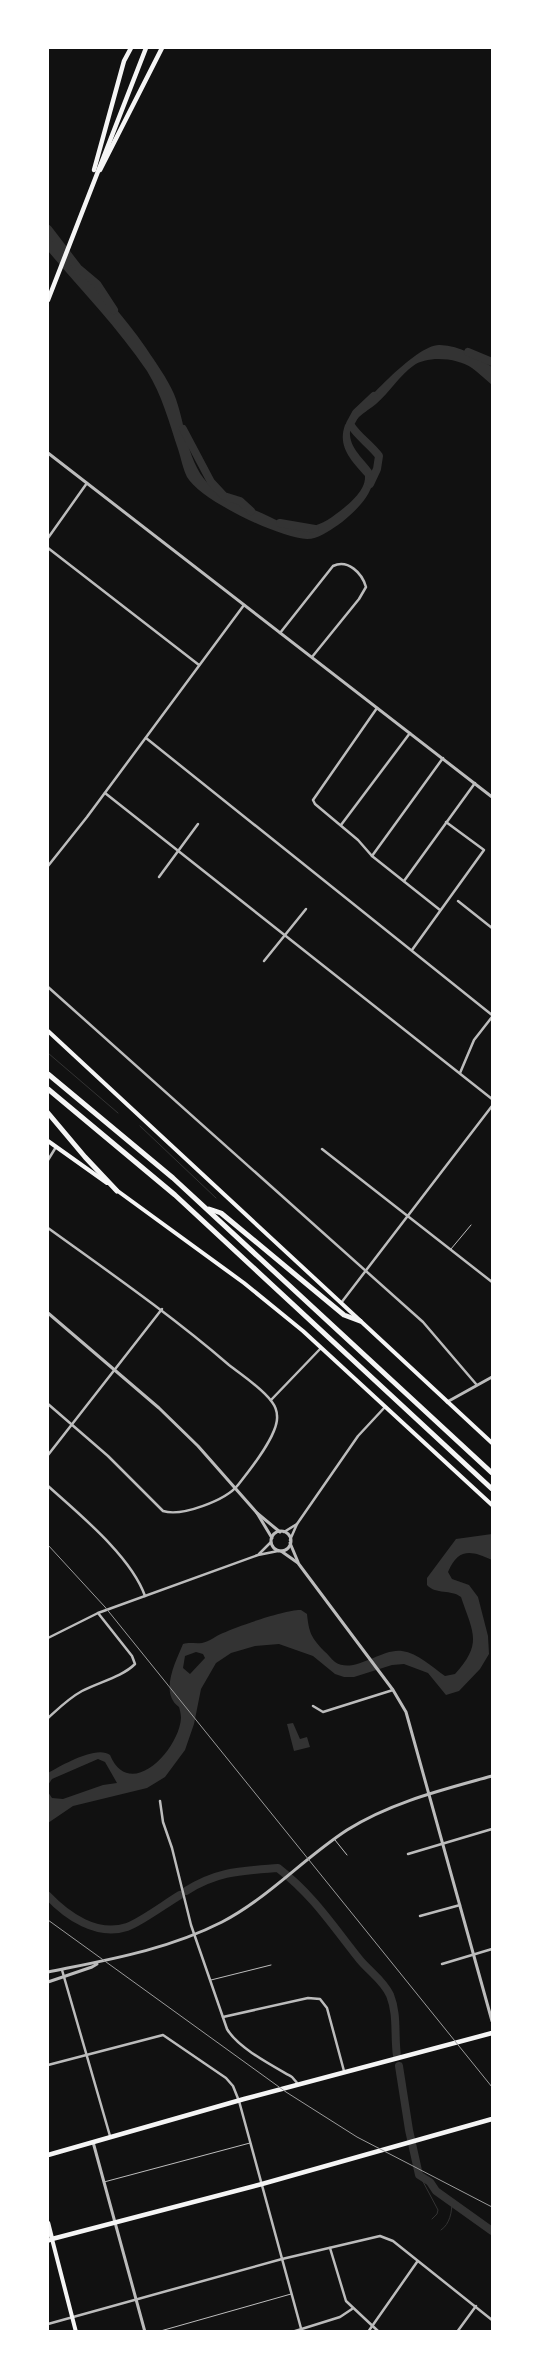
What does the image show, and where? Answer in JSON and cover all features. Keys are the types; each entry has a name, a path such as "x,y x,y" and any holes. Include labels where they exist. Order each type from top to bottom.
{"highway":[{"path":"48,1074 109,1123 207,1208 492,1473"},
{"path":"48,1089 175,1195 492,1489"},
{"path":"48,1113 85,1157 118,1190"},
{"path":"207,1208 221,1213 344,1315 360,1321"}],"main road":[{"path":"88,191 124,60 131,48"},
{"path":"48,300 88,191 146,48"},
{"path":"88,191 162,48"},
{"path":"48,1031 492,1443"},
{"path":"48,1141 244,1283 322,1347 492,1505"},
{"path":"48,2155 492,2032"},
{"path":"50,2240 262,2184 492,2119"},
{"path":"48,2223 50,2240 76,2332"}],"street":[{"path":"48,453 492,797"},
{"path":"48,538 86,483"},
{"path":"48,548 199,665"},
{"path":"280,633 333,566 344,564 355,569 364,580 366,587 359,599 312,658"},
{"path":"48,866 105,793 244,605"},
{"path":"377,708 313,800 315,804 341,825 372,856 440,910"},
{"path":"341,825 410,734"},
{"path":"146,738 492,1016 474,1040 460,1074"},
{"path":"372,856 443,758"},
{"path":"404,881 475,784"},
{"path":"105,793 492,1099"},
{"path":"412,950 484,850 446,822"},
{"path":"159,876 198,824"},
{"path":"458,901 492,928"},
{"path":"264,961 306,909"},
{"path":"48,987 423,1322 476,1384"},
{"path":"341,1303 368,1272 492,1106"},
{"path":"48,1160 56,1146"},
{"path":"322,1149 492,1282"},
{"path":"48,1228 162,1309 271,1400 277,1417 276,1427 235,1489 226,1496 180,1513 163,1511 73,1424 48,1404"},
{"path":"48,1455 162,1309"},
{"path":"48,1313 114,1369 198,1446 257,1513 282,1532 290,1542 298,1563 393,1690 411,1723 492,2021"},
{"path":"271,1400 322,1347"},
{"path":"447,1402 476,1384 492,1377"},
{"path":"48,1638 98,1613 258,1555 287,1549 297,1524 358,1436 386,1406"},
{"path":"48,1486 73,1508 128,1564 138,1578 146,1596"},
{"path":"257,1513 280,1551 298,1563"},
{"path":"258,1555 275,1534 297,1524"},
{"path":"48,1718 69,1699 82,1691 128,1671 135,1664 132,1656 98,1613"},
{"path":"313,1706 323,1712 393,1690"},
{"path":"48,1972 97,1963 194,1935 223,1922 278,1884 335,1839 378,1813 405,1801 430,1793 492,1778"},
{"path":"160,1802 162,1822 172,1848 194,1935 223,2017 233,2038 292,2078 299,2085"},
{"path":"408,1854 492,1830"},
{"path":"420,1916 460,1905"},
{"path":"442,1964 492,1949"},
{"path":"48,1982 66,1977 97,1963"},
{"path":"62,1970 66,1977 110,2138"},
{"path":"223,2017 308,1998 320,1999 326,2008 345,2073"},
{"path":"48,2065 163,2035 226,2078 233,2086 240,2101 302,2330"},
{"path":"93,2142 144,2332"},
{"path":"48,2324 282,2259 383,2236 393,2241 492,2320"},
{"path":"330,2248 342,2292 352,2308 379,2332"},
{"path":"368,2332 417,2262"},
{"path":"457,2332 476,2306"},
{"path":"292,2332 340,2317 352,2308"}],"lane":[{"path":"451,1250 471,1225"},
{"path":"335,1839 346,1855"},
{"path":"210,1980 271,1965"},
{"path":"104,2182 250,2143"},
{"path":"157,2332 292,2293"}],"shaded area":[{"path":"48,234 124,318 161,371 174,394 192,456 204,479 213,488 240,504 288,525 304,527 320,524 340,511 359,493 365,476 344,447 343,433 345,425 390,378 418,354 430,347 440,345 474,355 492,367 492,385 472,368 451,360 426,360 413,366 381,400 355,421 350,430 353,446 374,474 373,482 362,503 338,525 315,538 295,537 279,532 242,517 224,507 195,487 187,477 165,409 147,371 124,340 48,251"},
{"path":"492,1534 492,1560 478,1554 466,1553 456,1559 448,1572 452,1579 469,1585 478,1597 488,1636 489,1654 480,1669 459,1691 446,1695 428,1673 404,1664 392,1665 354,1677 344,1677 335,1674 313,1656 279,1644 255,1646 231,1653 216,1663 201,1689 194,1724 185,1750 165,1777 147,1788 73,1806 48,1823 48,1792 52,1798 63,1799 103,1785 117,1783 105,1762 98,1759 52,1779 48,1785 48,1773 88,1754 104,1753 110,1755 119,1768 129,1774 141,1772 152,1766 163,1756 172,1744 181,1718 179,1707 173,1701 170,1694 170,1685 173,1668 183,1644 205,1642 251,1622 285,1612 301,1610 307,1614 311,1634 316,1642 335,1662 342,1665 351,1665 385,1653 402,1651 419,1657 445,1676 455,1674 469,1654 472,1646 472,1629 461,1597 453,1593 431,1588 427,1585 427,1578 456,1539","holes":["196,1652 203,1654 205,1658 190,1674 183,1668 185,1656"]},
{"path":"293,1723 300,1739 307,1737 310,1747 294,1751 287,1724"}],"waterway":[{"path":"48,229 78,268 97,284 114,310"},
{"path":"468,352 492,362"},
{"path":"370,484 377,469 379,456 350,424 356,413 374,396"},
{"path":"183,429 211,482 224,496 240,501 251,511"},
{"path":"280,523 315,529"},
{"path":"48,1053 118,1113"},
{"path":"140,1126 216,1198"},
{"path":"186,1891 209,1879 230,1873 278,1868 312,1900 360,1960 387,1990 394,2010 397,2056"},
{"path":"48,1896 64,1911 83,1923 94,1927 116,1929 127,1927 139,1921 180,1895"},
{"path":"399,2066 409,2130 419,2175 430,2182 436,2191 492,2231"},
{"path":"420,2176 438,2210 432,2219"},
{"path":"441,2230 447,2224 450,2217 452,2201"}],"railway":[{"path":"48,1545 105,1607 492,2087"},
{"path":"48,1920 286,2092 357,2137 492,2207"}]}
